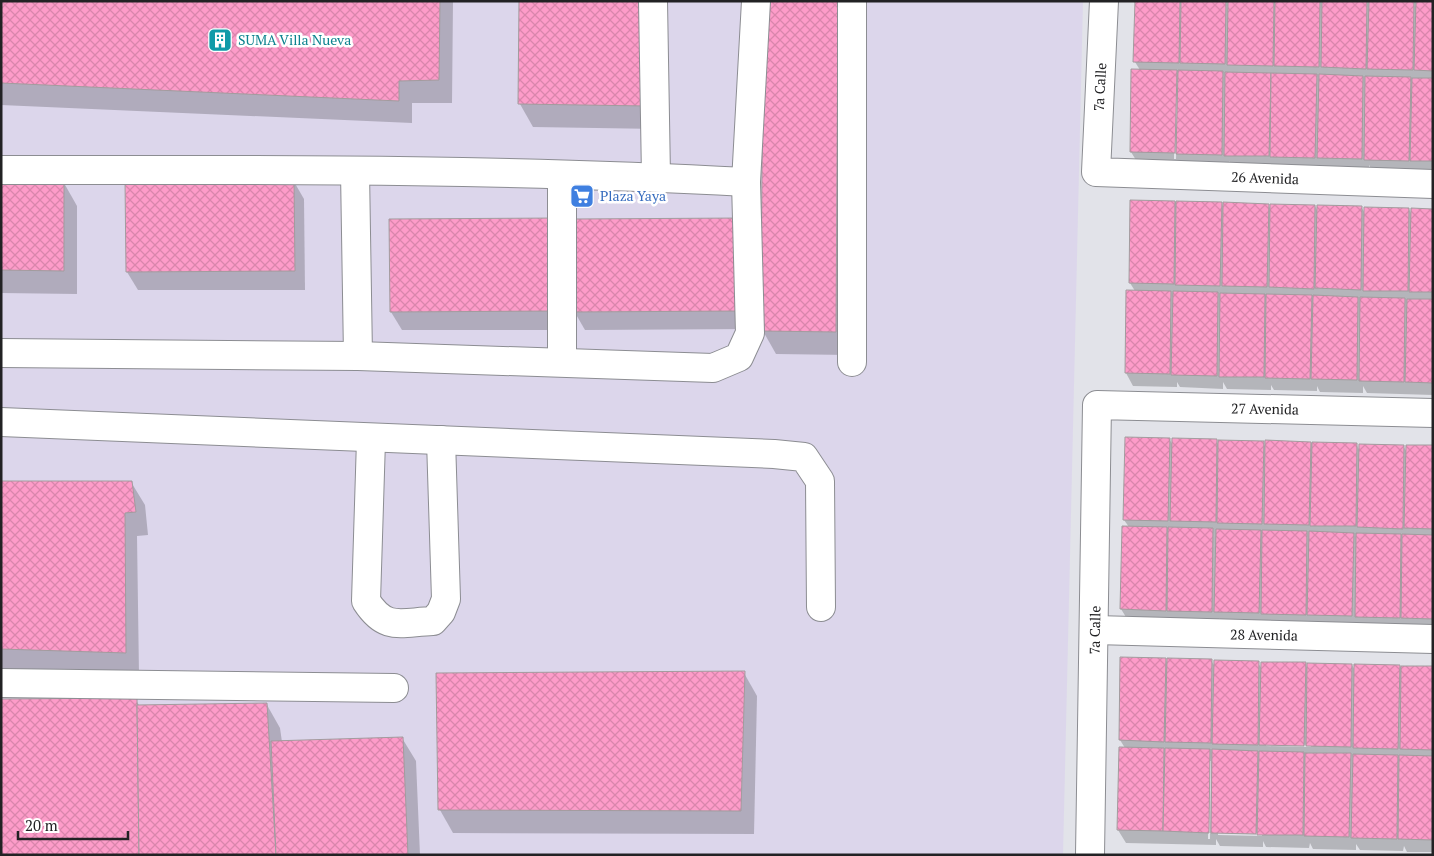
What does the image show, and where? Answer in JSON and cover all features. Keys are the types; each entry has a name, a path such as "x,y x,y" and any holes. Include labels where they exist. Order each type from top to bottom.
{"street":[{"path":"653,1 656,177"},
{"path":"1,353 358,356 713,368 739,358 750,333 746,182 756,1"},
{"path":"852,1 852,362"},
{"name":"7a Calle","path":"1096,172 1104,1"},
{"path":"1,170 355,170 656,177 746,182"},
{"path":"355,170 358,356"},
{"name":"26 Avenida","path":"1096,172 1433,184"},
{"path":"562,176 562,362"},
{"name":"7a Calle","path":"1090,855 1095,630 1097,404"},
{"name":"27 Avenida","path":"1097,404 1433,413"},
{"path":"1,422 371,440 441,440 804,457 820,481 821,607"},
{"path":"371,440 366,600 376,616 388,623 433,621 441,612 446,599 441,440"},
{"name":"28 Avenida","path":"1095,630 1433,639"},
{"path":"1,683 394,688"}],"shaded area":[{"path":"1,1 1083,1 1063,855 1,855"}],"building":[{"name":"SUMA Villa Nueva","path":"1,1 440,1 439,80 399,81 399,101 1,83"},
{"path":"519,1 647,1 646,106 518,104"},
{"path":"763,1 838,1 836,332 761,331"},
{"path":"1135,1 1180,1 1179,63 1133,62"},
{"path":"1181,1 1226,1 1225,64 1180,63"},
{"path":"1228,1 1274,1 1273,66 1227,65"},
{"path":"1275,1 1320,1 1319,67 1274,66"},
{"path":"1322,1 1367,1 1366,69 1321,67"},
{"path":"1369,1 1414,1 1413,70 1367,69"},
{"path":"1416,1 1433,1 1433,71 1414,70"},
{"path":"1131,69 1177,70 1175,153 1130,152"},
{"path":"1178,70 1223,71 1222,155 1176,154"},
{"path":"1225,72 1271,73 1269,156 1224,156"},
{"path":"1271,73 1317,74 1315,158 1270,157"},
{"path":"1319,74 1363,76 1362,159 1317,158"},
{"path":"1365,76 1411,77 1409,161 1364,160"},
{"path":"1412,78 1433,78 1433,161 1410,161"},
{"path":"294,179 295,271 126,272 125,180"},
{"path":"1,181 64,181 64,271 1,270"},
{"path":"1130,200 1175,201 1174,284 1129,283"},
{"path":"1176,201 1222,202 1220,286 1175,285"},
{"path":"1223,202 1269,204 1267,287 1222,286"},
{"path":"1270,204 1315,205 1314,289 1269,287"},
{"path":"1317,205 1362,206 1361,290 1315,288"},
{"path":"1364,207 1409,208 1408,291 1363,291"},
{"path":"1411,208 1433,209 1433,292 1409,292"},
{"path":"558,218 559,311 390,312 389,219"},
{"path":"741,218 742,311 573,312 573,219"},
{"path":"1126,290 1171,291 1170,374 1125,373"},
{"path":"1173,291 1218,292 1217,376 1171,375"},
{"path":"1220,293 1265,294 1264,377 1219,377"},
{"path":"1266,294 1312,295 1310,379 1265,378"},
{"path":"1313,295 1358,297 1357,380 1311,379"},
{"path":"1360,297 1405,298 1404,382 1359,381"},
{"path":"1407,299 1433,299 1433,383 1405,382"},
{"path":"1125,437 1170,438 1168,521 1123,520"},
{"path":"1172,438 1217,439 1216,522 1170,521"},
{"path":"1218,440 1264,441 1262,524 1217,523"},
{"path":"1265,440 1311,442 1309,525 1264,524"},
{"path":"1312,442 1357,443 1356,526 1310,526"},
{"path":"1359,444 1404,445 1403,529 1357,527"},
{"path":"1406,445 1433,445 1433,529 1404,528"},
{"path":"1,481 132,481 136,512 125,513 126,653 1,649"},
{"path":"1122,526 1167,527 1166,611 1120,609"},
{"path":"1168,527 1213,528 1212,612 1167,611"},
{"path":"1216,529 1261,530 1259,613 1214,612"},
{"path":"1262,530 1307,531 1306,615 1261,614"},
{"path":"1309,531 1354,533 1352,616 1307,615"},
{"path":"1356,533 1401,534 1400,618 1355,617"},
{"path":"1402,534 1433,535 1433,619 1401,618"},
{"path":"1120,657 1166,658 1164,742 1119,740"},
{"path":"1167,658 1212,659 1211,743 1165,742"},
{"path":"1214,660 1259,661 1258,745 1212,744"},
{"path":"1261,662 1306,662 1304,746 1259,745"},
{"path":"1307,663 1352,664 1351,747 1306,746"},
{"path":"1354,664 1400,665 1398,749 1353,748"},
{"path":"1401,666 1433,666 1433,750 1400,749"},
{"path":"745,671 741,811 438,810 436,673"},
{"path":"137,698 139,855 1,855 1,699"},
{"path":"267,703 276,855 139,855 137,705"},
{"path":"403,737 408,855 276,855 271,741"},
{"path":"1119,747 1164,748 1163,831 1117,830"},
{"path":"1165,748 1210,749 1209,833 1163,831"},
{"path":"1212,749 1258,751 1256,834 1211,833"},
{"path":"1259,751 1304,752 1303,835 1257,835"},
{"path":"1305,753 1351,753 1349,837 1304,836"},
{"path":"1353,754 1398,755 1397,839 1351,838"},
{"path":"1399,755 1433,756 1433,840 1398,839"}],"place":[{"name":"SUMA Villa Nueva","path":"220,40"},
{"name":"Plaza Yaya","path":"582,196"}]}
